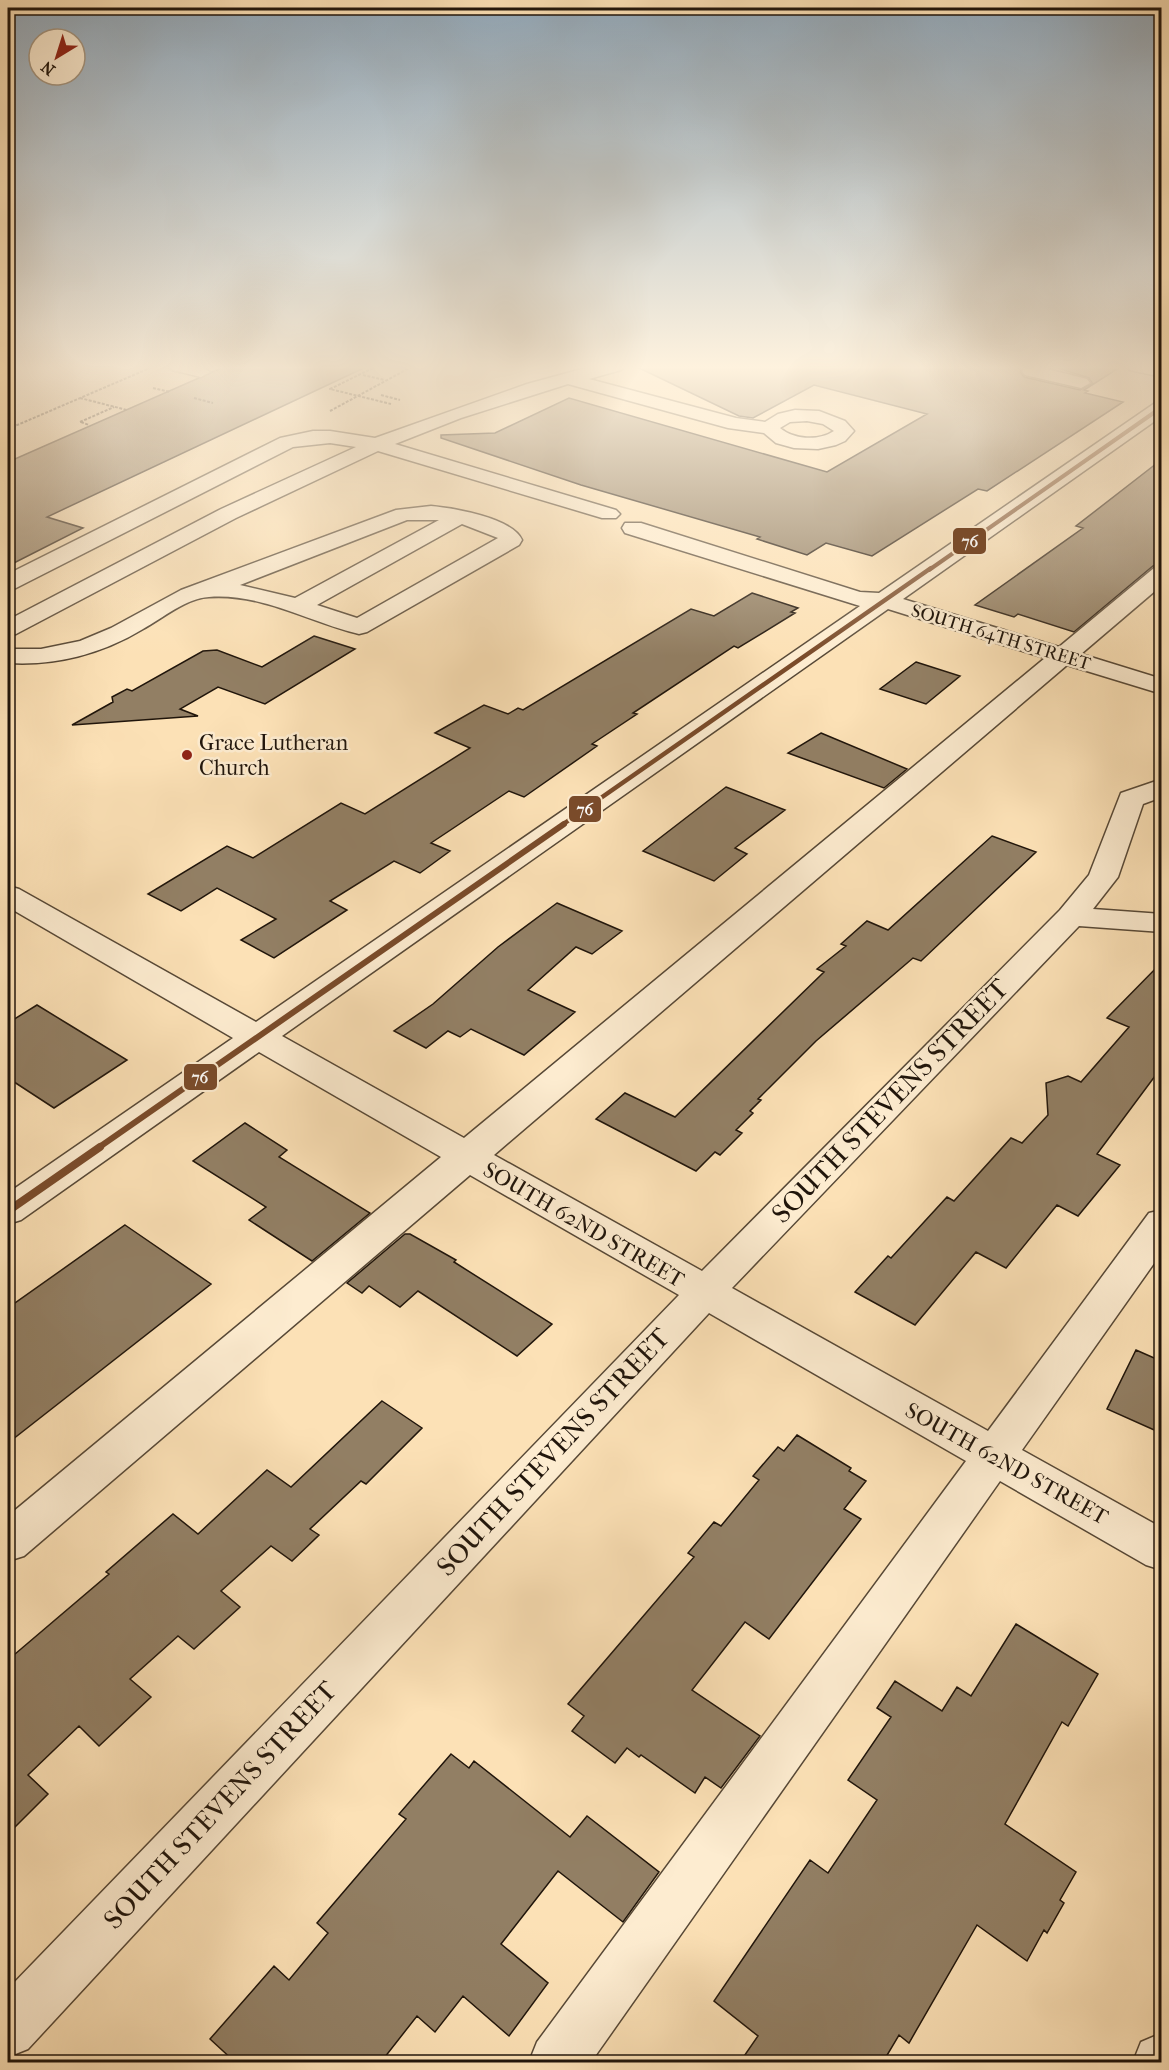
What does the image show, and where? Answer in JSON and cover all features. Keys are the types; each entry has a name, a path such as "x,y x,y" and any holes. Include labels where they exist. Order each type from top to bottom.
{"street":[{"path":"8,583 246,463"},
{"path":"8,629 243,505 334,463"},
{"path":"436,463 609,514"},
{"path":"8,1211 883,600 1086,463"},
{"path":"8,656 66,654 99,644 164,607 207,590 403,514 420,511 461,516 510,535 511,540 359,627 250,595 207,590"},
{"path":"296,607 461,516"},
{"name":"SOUTH 64TH STREET","path":"633,528 858,599 883,600 1161,687"},
{"path":"8,1542 1161,573"},
{"name":"SOUTH STEVENS STREET","path":"8,2029 704,1293 1071,916 1102,878 1123,827 1131,799 1161,788"},
{"name":"SOUTH 62ND STREET","path":"11,901 256,1036 1161,1551"},
{"path":"1071,916 1161,923"},
{"path":"557,2062 1161,1223"}],"building":[{"path":"8,463 163,463 47,517 83,528 8,566"},
{"path":"514,463 794,463 827,472 843,463 1030,463 987,491 978,489 872,556 826,543 807,555 757,539 760,537 581,485"},
{"path":"1158,463 1161,463 1161,564 1153,566 1074,632 1018,614 1014,617 975,605 1083,528 1076,526"},
{"path":"752,593 798,608 791,612 795,613 738,648 734,646 633,713 637,714 592,744 597,746 524,797 509,791 431,843 450,851 420,873 394,861 330,901 347,910 274,958 241,940 276,919 217,888 181,911 148,894 227,846 253,858 341,803 365,814 470,748 435,733 484,705 508,714 518,708 523,710 691,609 714,616"},
{"path":"314,636 355,649 265,704 218,687 180,709 198,716 72,725 113,702 112,697 127,689 132,691 203,651 217,650 262,667"},
{"path":"916,662 960,676 926,704 880,689"},
{"path":"821,733 907,769 884,788 788,753"},
{"path":"726,787 785,810 735,848 747,854 714,881 643,851"},
{"path":"992,836 1036,852 921,961 913,958 816,1041 758,1099 761,1100 750,1111 753,1113 736,1130 742,1133 720,1155 715,1152 696,1171 596,1119 625,1093 675,1117 824,972 817,969 846,946 841,944 867,921 888,930"},
{"path":"557,903 622,931 592,954 576,947 528,990 575,1012 524,1055 471,1029 460,1037 448,1031 426,1048 394,1031 433,1004 498,947"},
{"path":"1161,963 1161,1068 1097,1154 1120,1165 1078,1216 1057,1205 1006,1268 976,1252 915,1325 855,1292 888,1256 891,1258 947,1197 954,1201 1011,1138 1022,1143 1048,1115 1046,1083 1068,1076 1081,1082 1129,1027 1107,1018"},
{"path":"37,1005 127,1060 54,1108 8,1078 8,1023"},
{"path":"245,1123 287,1150 279,1157 370,1213 312,1261 249,1220 266,1207 193,1161"},
{"path":"125,1225 211,1284 8,1443 8,1308"},
{"path":"405,1234 410,1234 456,1260 454,1262 552,1324 517,1356 418,1291 400,1307 369,1286 362,1293 347,1283"},
{"path":"1136,1350 1161,1361 1161,1433 1107,1409"},
{"path":"382,1401 422,1428 366,1484 361,1481 310,1529 319,1535 292,1561 271,1546 221,1591 240,1607 194,1649 178,1636 130,1679 151,1697 99,1746 79,1726 28,1775 48,1794 8,1834 8,1660 109,1574 106,1572 173,1514 198,1534 267,1470 291,1487"},
{"path":"797,1435 851,1468 849,1471 866,1481 844,1509 861,1519 769,1639 745,1622 692,1690 760,1736 721,1788 705,1777 695,1793 641,1755 639,1757 627,1748 615,1763 572,1731 584,1716 568,1704 694,1557 688,1553 714,1522 721,1526 759,1480 753,1476 778,1447 784,1451"},
{"path":"1016,1624 1098,1674 1068,1726 1062,1722 1005,1824 1076,1872 1060,1900 1064,1903 1047,1933 1044,1930 1027,1961 977,1925 909,2043 899,2035 883,2062 740,2062 758,2036 714,2001 810,1860 828,1873 877,1800 848,1780 891,1717 877,1708 895,1681 942,1711 957,1687 971,1696"},
{"path":"451,1754 469,1768 474,1761 570,1837 587,1816 659,1872 623,1922 558,1871 501,1944 548,1983 509,2036 463,1996 435,2032 417,2016 381,2062 235,2062 210,2039 274,1966 289,1980 328,1933 317,1923 406,1819 399,1814"}],"transit line":[{"name":"76","path":"8,1211 1082,463"}],"place":[{"name":"Grace Lutheran Church","path":"187,755"}]}
